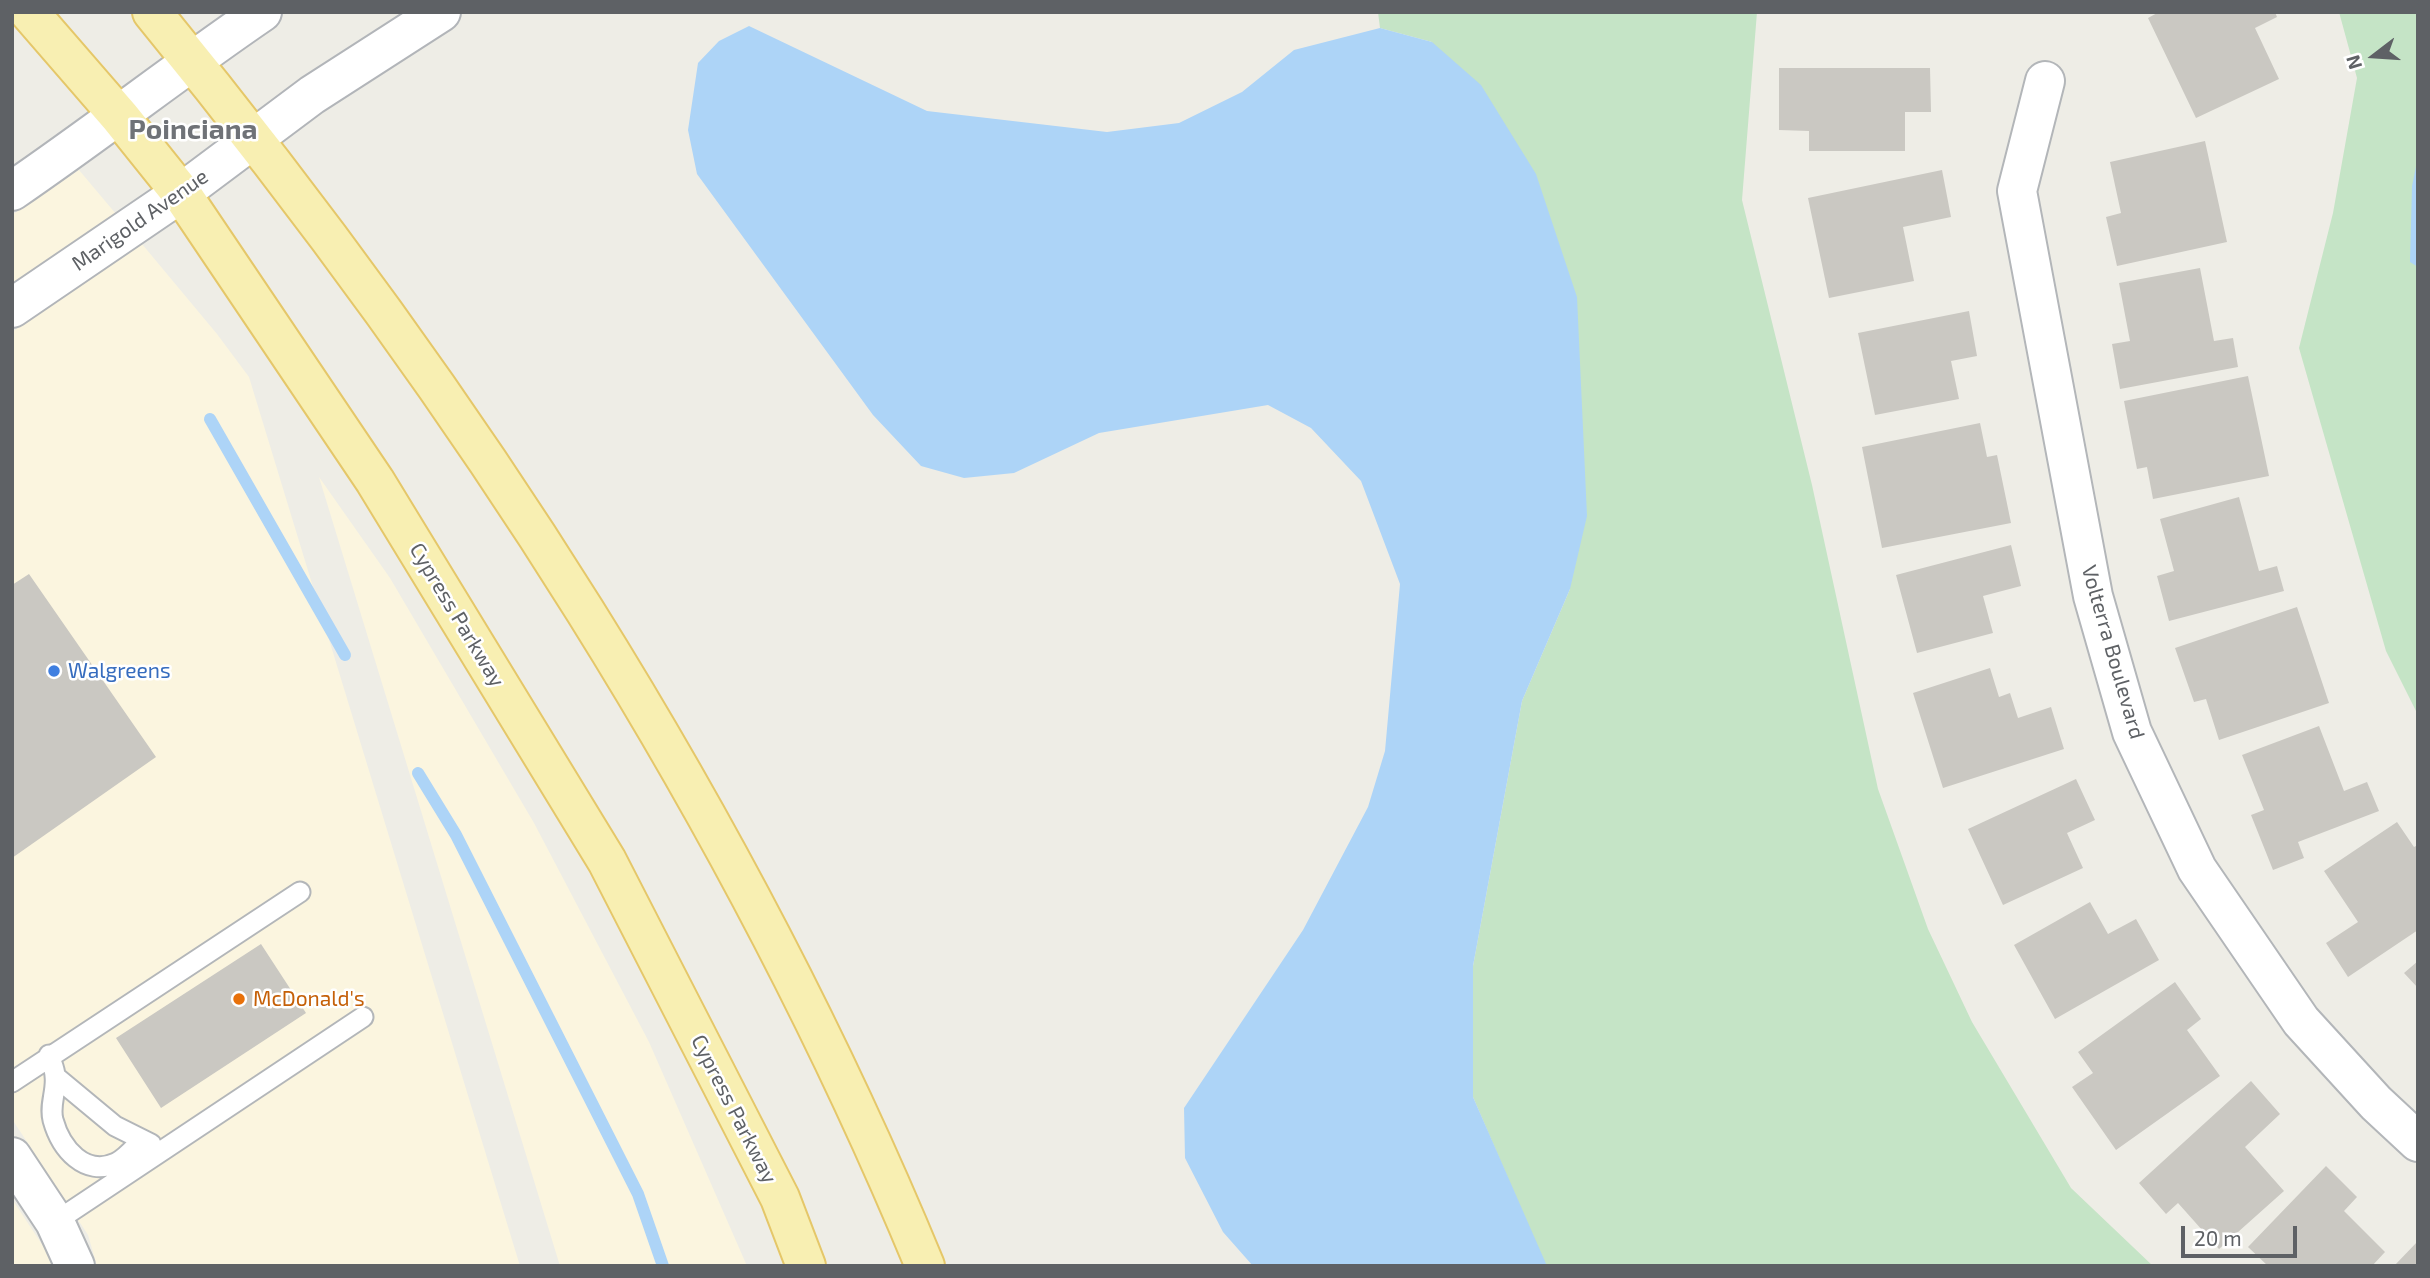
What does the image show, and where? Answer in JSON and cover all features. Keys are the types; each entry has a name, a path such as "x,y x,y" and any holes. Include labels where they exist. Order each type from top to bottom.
{"main road":[{"name":"Cypress Parkway","path":"29,12 120,117 181,193 374,481 607,861 780,1198 806,1266"},
{"path":"152,12 255,139 409,344 525,513 634,687 735,866 817,1027 925,1266"}],"street":[{"path":"12,191 120,117 192,61 262,12"},
{"name":"Marigold Avenue","path":"12,308 181,193 312,95 441,12"},
{"name":"Volterra Boulevard","path":"2045,80 2017,191 2093,596 2132,732 2197,869 2301,1021 2376,1103 2418,1142"},
{"path":"12,1157 55,1222 75,1266"}],"lane":[{"path":"12,1082 49,1055 300,892"},
{"path":"55,1222 363,1017"},
{"path":"49,1055 56,1077 52,1102 53,1120 68,1150 83,1164 103,1167 119,1161 141,1141"},
{"path":"56,1077 115,1126 141,1141 169,1148"}],"shaded area":[{"path":"79,170 116,214 12,284 12,215"},
{"path":"142,244 249,377 520,1266 97,1266 88,1235 12,1119 12,332"},
{"path":"319,477 390,578 534,823 649,1042 747,1266 560,1266"},
{"path":"12,1199 47,1252 51,1266 13,1266"}],"green space":[{"path":"1378,12 1757,12 1742,200 1812,485 1878,789 1928,929 1972,1022 2071,1188 2153,1266 1547,1266 1543,1260 1473,1097 1473,966 1522,701 1570,589 1432,42 1380,28"},
{"path":"2339,12 2418,12 2418,715 2386,651 2299,348 2333,213 2357,78"}],"water":[{"path":"749,26 927,111 1107,132 1179,123 1242,92 1294,50 1380,28 1432,42 1481,85 1536,174 1577,297 1587,516 1570,589 1522,701 1473,966 1473,1097 1547,1266 1253,1266 1223,1232 1185,1158 1184,1108 1303,930 1368,807 1385,751 1400,584 1361,481 1311,428 1268,405 1099,433 1014,473 964,478 921,466 873,415 697,174 688,130 698,63 719,41"},
{"path":"2418,157 2418,267 2410,262 2412,186"}],"building":[{"path":"2159,12 2275,12 2277,17 2255,28 2279,79 2196,118 2148,18"},
{"path":"1779,68 1930,68 1931,112 1905,112 1905,151 1809,151 1809,131 1779,130"},
{"path":"2205,141 2227,242 2117,266 2106,217 2121,213 2110,162"},
{"path":"1942,170 1951,217 1903,227 1914,281 1829,298 1808,198"},
{"path":"2200,268 2214,341 2233,338 2238,367 2120,389 2112,344 2130,341 2119,283"},
{"path":"1969,311 1977,356 1951,361 1959,399 1875,415 1858,333"},
{"path":"2248,376 2269,476 2153,499 2147,467 2137,469 2124,401"},
{"path":"1980,423 1987,457 1997,455 2011,523 1882,548 1862,447"},
{"path":"2239,497 2259,571 2277,566 2284,591 2169,621 2157,576 2174,571 2160,519"},
{"path":"2011,545 2021,586 1983,596 1993,633 1917,653 1896,575"},
{"name":"Walgreens","path":"29,574 156,757 12,858 12,585"},
{"path":"2297,607 2329,703 2219,740 2206,699 2194,702 2175,648"},
{"path":"1990,668 1999,697 2010,693 2018,718 2051,707 2064,749 1943,788 1913,693"},
{"path":"2319,726 2344,791 2367,782 2379,811 2298,842 2304,858 2273,870 2251,815 2264,810 2242,755"},
{"path":"2076,779 2095,820 2067,833 2083,868 2003,905 1968,829"},
{"path":"2397,822 2414,847 2418,845 2418,930 2348,977 2326,943 2358,922 2324,871"},
{"path":"2090,902 2108,934 2136,919 2159,960 2055,1019 2014,945"},
{"path":"261,944 306,1013 161,1108 116,1038"},
{"path":"2418,961 2418,988 2404,973"},
{"path":"2175,982 2201,1019 2187,1030 2220,1076 2116,1150 2072,1087 2093,1073 2078,1052"},
{"path":"2251,1081 2280,1114 2245,1147 2284,1191 2219,1249 2178,1203 2166,1214 2139,1183"},
{"path":"2326,1166 2357,1197 2344,1211 2385,1252 2372,1266 2268,1266 2248,1247"},
{"path":"2418,1241 2418,1266 2394,1266"}],"waterway":[{"path":"210,419 345,655"},
{"path":"418,773 456,835 638,1194 663,1266"}],"place":[{"name":"Walgreens","path":"54,671"},
{"name":"McDonald's","path":"239,999"}],"district":[{"name":"Poinciana","path":"193,130"}]}
